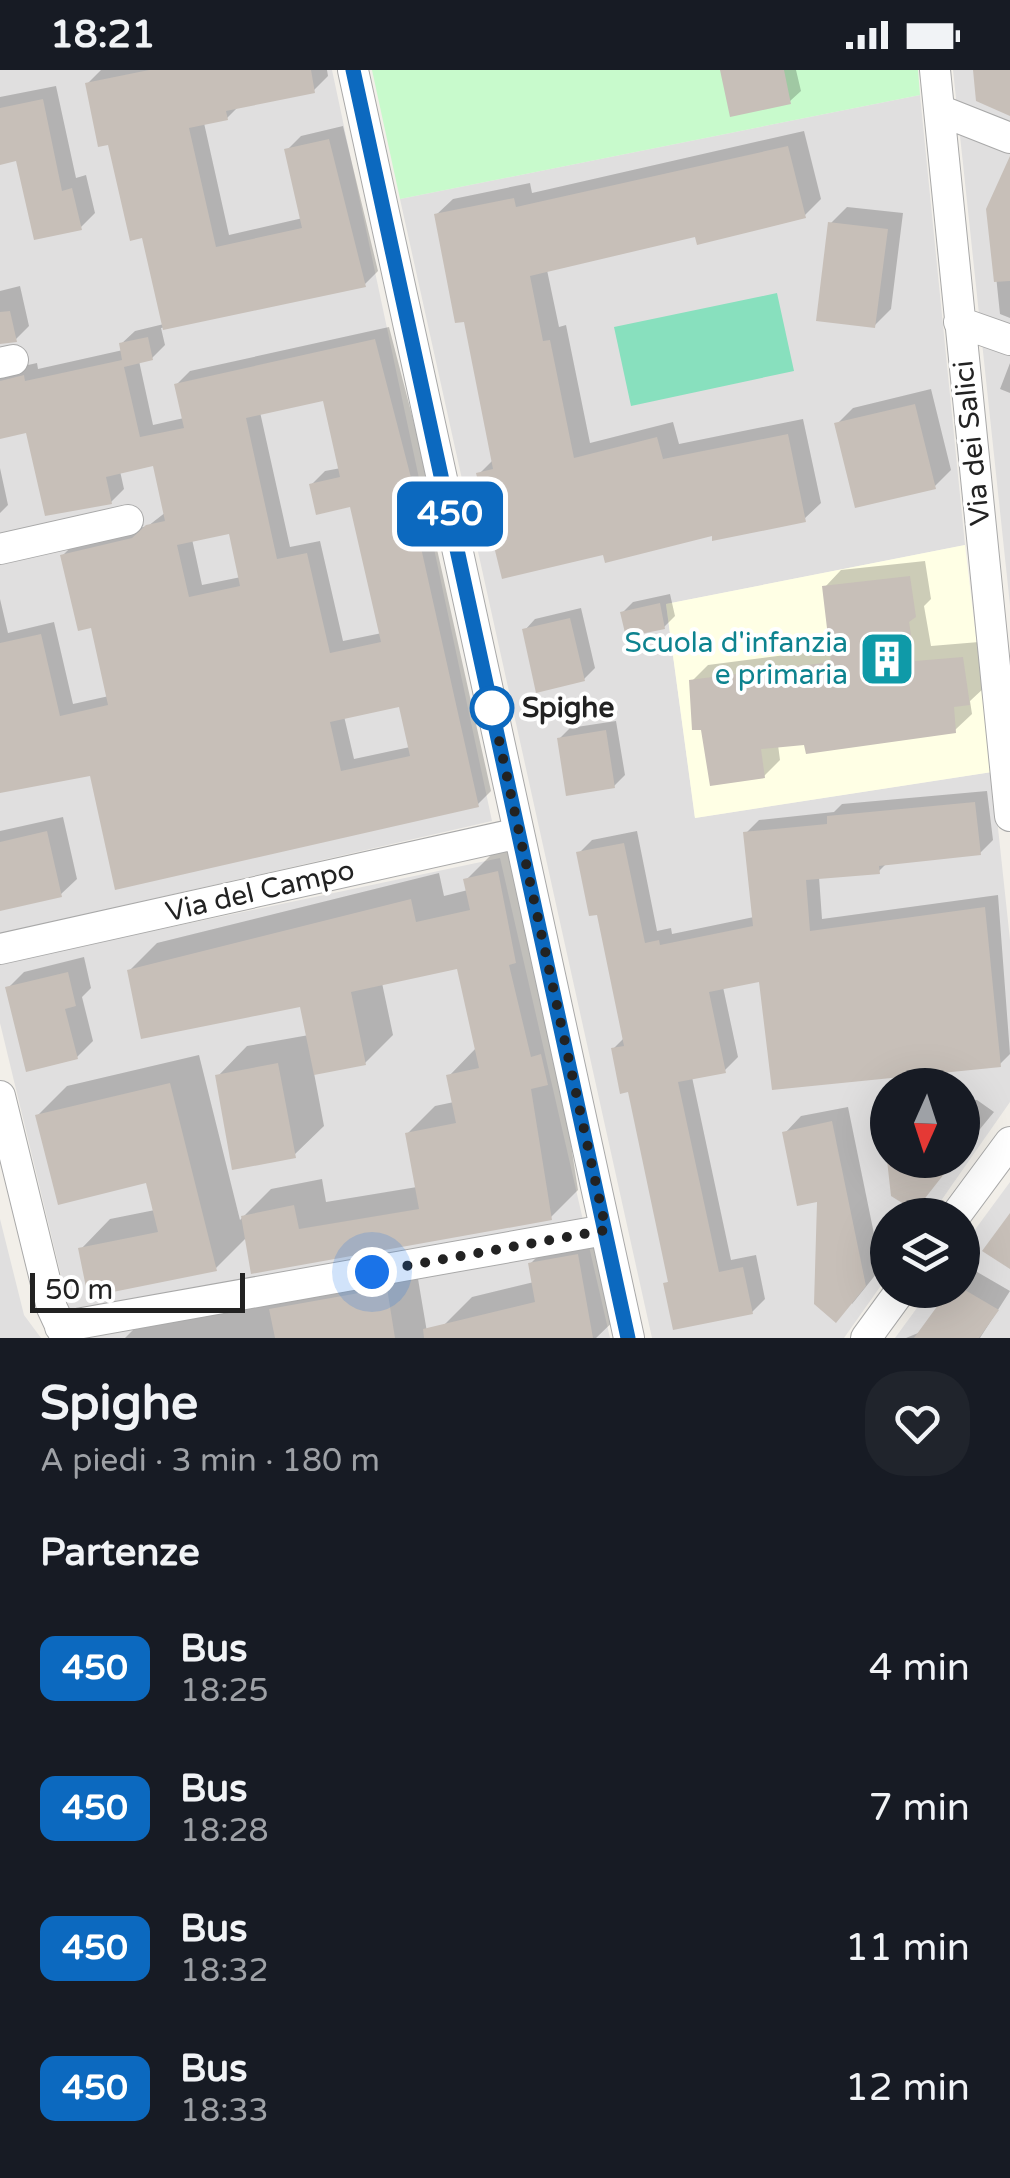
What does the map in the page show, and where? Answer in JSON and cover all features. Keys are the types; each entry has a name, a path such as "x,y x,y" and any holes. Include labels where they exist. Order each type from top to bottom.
{"street":[{"path":"353,70 628,1338"},
{"name":"Via dei Salici","path":"935,70 1010,816"},
{"path":"939,110 1010,138"},
{"path":"960,322 1010,340"},
{"path":"0,548 128,520"},
{"name":"Via del Campo","path":"0,949 519,833"},
{"path":"0,1096 63,1333 606,1230"},
{"path":"969,1198 1010,1142"},
{"path":"866,1338 888,1308"}],"shaded area":[{"path":"0,70 332,70 492,821 0,934"},
{"path":"953,70 1010,70 1010,605"},
{"path":"920,95 965,545 666,604 695,818 992,772 1010,940 1010,1102 980,1145 980,1068 870,1068 870,1178 957,1178 943,1198 870,1198 870,1301 844,1338 652,1338 400,199"},
{"path":"965,545 992,772 695,818 666,604"},
{"path":"500,858 610,1338 85,1338 70,1313 0,1023 0,963"},
{"path":"1010,1182 1010,1338 895,1338 917,1308 980,1308 980,1223"},
{"path":"0,1219 24,1315 41,1338 0,1338"}],"green space":[{"path":"372,70 918,70 920,95 400,199"},
{"path":"777,293 794,371 631,406 614,327"}],"building":[{"path":"149,70 311,70 315,93 226,111 228,120 189,128 216,247 302,228 284,149 329,139 366,287 163,330 142,238 130,241 108,145 98,147 85,83"},
{"path":"720,70 784,70 791,104 730,117"},
{"path":"973,70 1010,70 1010,116 976,101"},
{"path":"43,99 62,191 72,188 82,230 34,240 16,161 0,165 0,108"},
{"path":"788,146 806,218 697,245 695,237 530,276 543,341 550,340 574,458 657,437 663,459 788,434 806,522 712,541 712,536 605,563 603,555 502,579 476,473 493,469 464,322 455,323 434,214 514,198 516,207"},
{"path":"1010,156 1010,281 994,282 986,209"},
{"path":"828,222 888,229 875,328 816,321"},
{"path":"10,311 17,342 0,344 0,312"},
{"path":"148,337 153,360 124,367 140,437 184,428 174,384 375,339 415,493 409,494 479,807 115,890 90,776 0,793 0,643 41,634 60,716 108,705 91,628 78,631 60,555 132,538 146,525 165,521 153,466 106,477 112,504 45,516 26,433 0,439 0,381 24,375 25,381 122,360 119,343","holes":["323,401 340,477 309,484 316,515 350,507 381,642 330,653 307,553 277,559 246,418","229,534 240,586 189,597 177,545","399,707 410,756 341,771 330,722"]},
{"path":"915,404 936,489 855,508 834,423"},
{"path":"910,576 916,617 909,622 915,661 963,657 970,705 954,707 956,733 806,754 804,745 761,749 765,778 710,786 701,730 692,730 689,680 831,662 822,586"},
{"path":"660,603 665,629 626,637 620,612"},
{"path":"570,618 585,681 536,693 522,629"},
{"path":"606,730 615,788 566,796 557,738"},
{"path":"975,802 981,855 879,866 880,874 806,880 810,931 985,907 1001,1067 870,1068 870,1080 772,1090 759,982 709,992 726,1073 678,1082 719,1272 743,1267 753,1314 673,1330 663,1283 668,1282 628,1092 620,1094 611,1048 624,1046 597,915 589,916 576,852 624,843 645,943 659,940 660,945 753,926 743,832 827,824 827,816"},
{"path":"47,831 62,897 0,911 0,842"},
{"path":"498,871 516,963 509,965 531,1057 541,1054 548,1085 531,1089 552,1220 251,1274 241,1216 294,1205 299,1229 419,1209 405,1133 456,1123 446,1075 479,1068 457,969 351,992 366,1065 314,1075 300,1007 141,1039 127,970 411,899 416,922 470,910 463,879"},
{"path":"68,972 76,1006 65,1009 78,1059 26,1072 5,987"},
{"path":"278,1063 296,1158 232,1170 215,1075"},
{"path":"170,1083 217,1271 88,1297 78,1248 158,1232 146,1183 58,1205 35,1115"},
{"path":"832,1121 866,1286 836,1323 814,1304 817,1202 797,1206 782,1132"},
{"path":"889,1178 941,1178 925,1198 891,1196"},
{"path":"1010,1213 1010,1269 982,1251"},
{"path":"578,1254 593,1338 424,1338 423,1329 535,1302 528,1263"},
{"path":"387,1288 395,1338 275,1338 269,1309"},
{"path":"980,1299 999,1310 979,1338 914,1338 936,1308 980,1308"}],"bus line":[{"name":"450","path":"353,70 628,1338"}],"place":[{"name":"Scuola d'infanzia e primaria","path":"887,659"},
{"name":"Spighe","path":"492,708"}],"route":[{"path":"372,1272 606,1230 492,708"}]}
